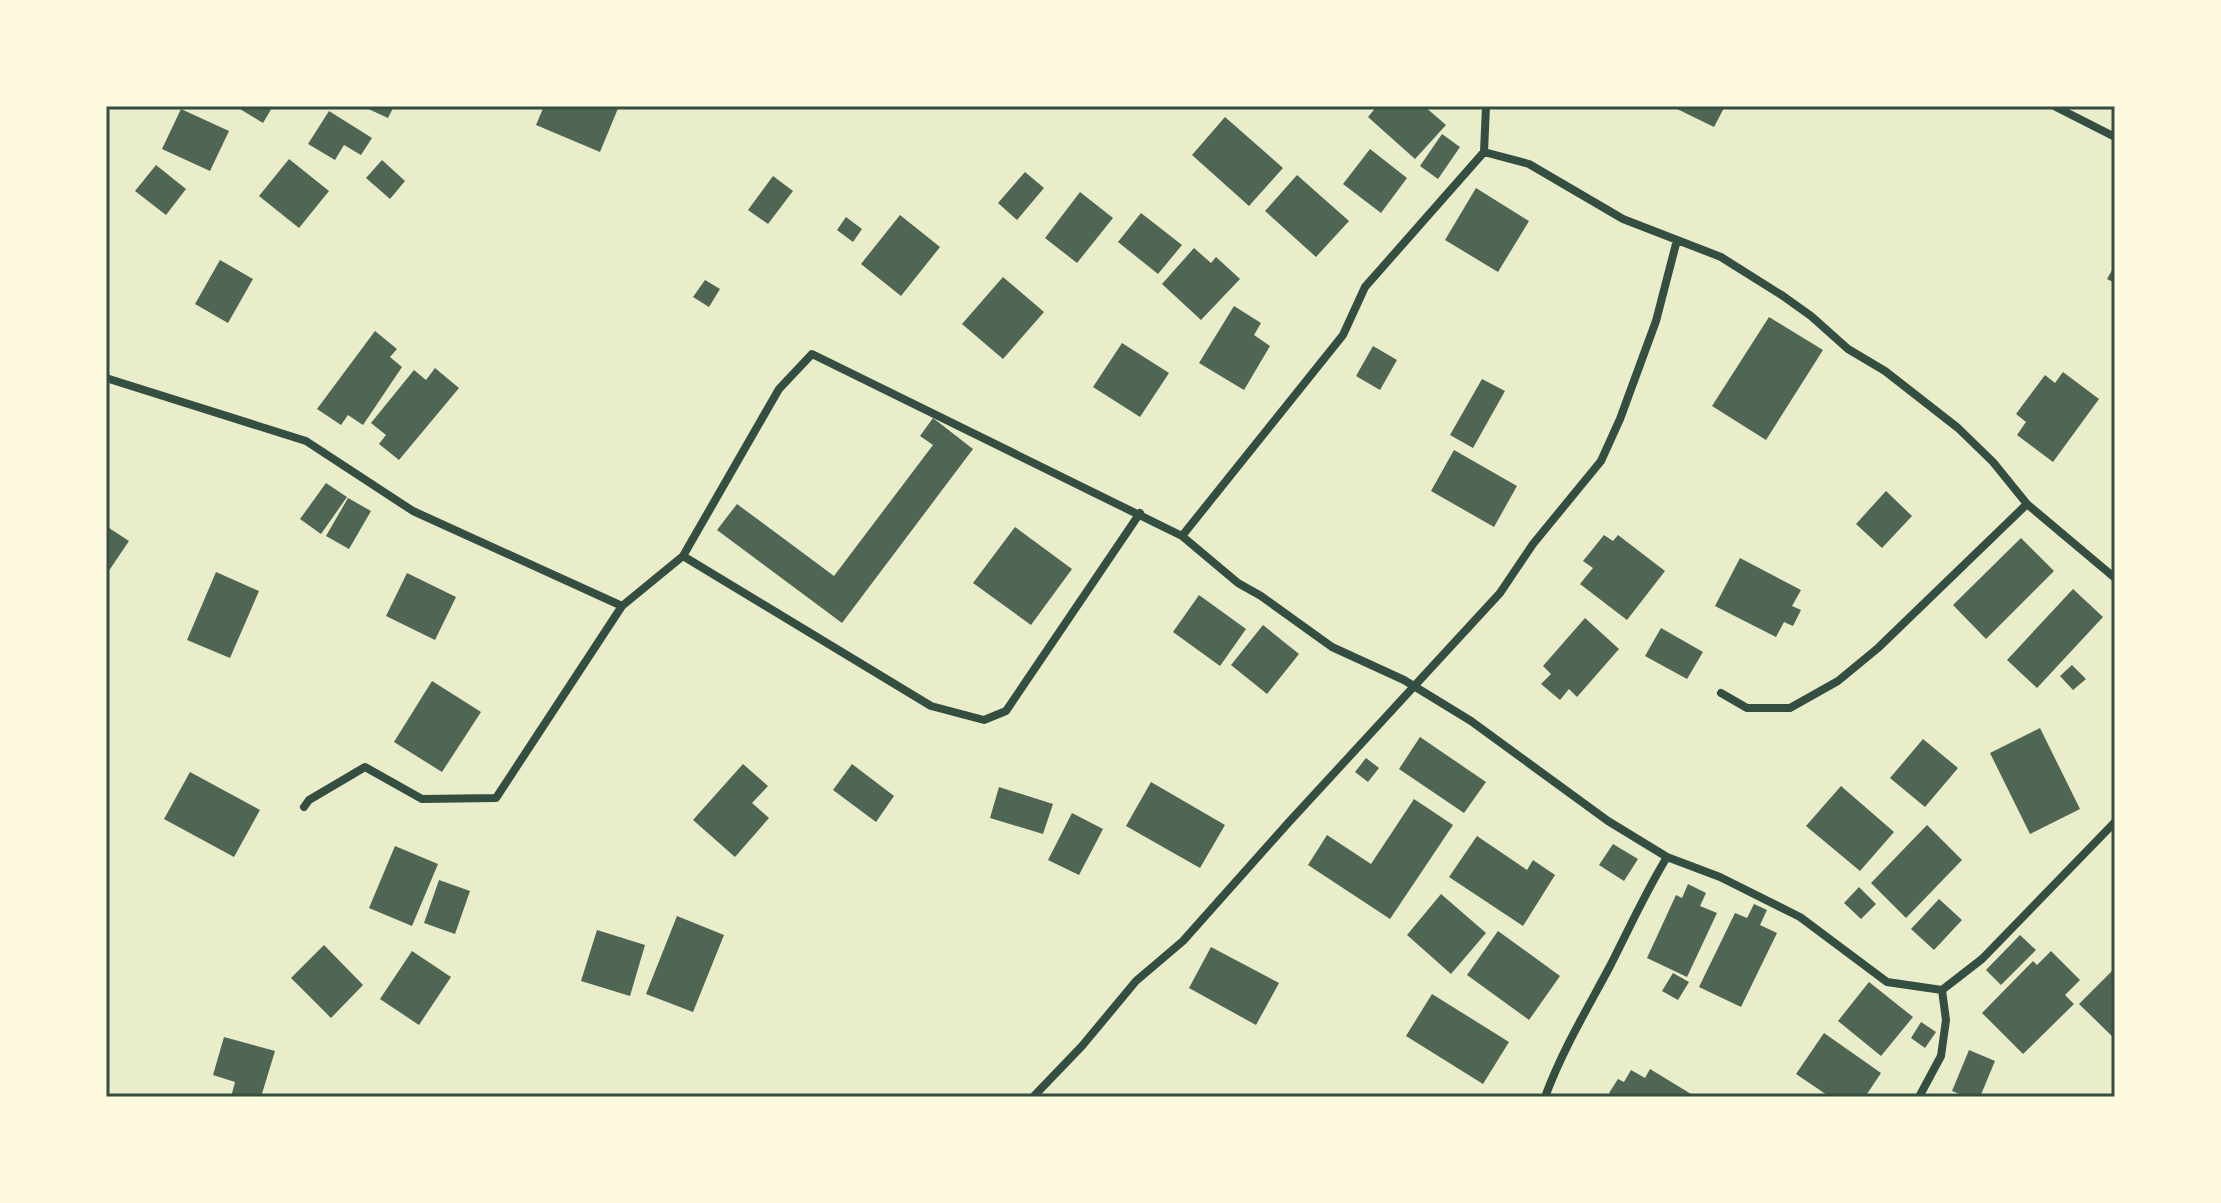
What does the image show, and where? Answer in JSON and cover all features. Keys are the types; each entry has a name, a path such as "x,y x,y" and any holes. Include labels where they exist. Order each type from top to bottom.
{"street":[{"path":"1182,536 1343,335 1365,287 1484,152 1486,106"},
{"path":"2054,106 2115,137"},
{"path":"1484,152 1529,164 1623,219 1721,257 1811,316 1848,349 1885,371 1958,428 1993,462 2027,504 2115,578"},
{"path":"1033,1097 1082,1046 1136,981 1183,941 1500,593 1533,544 1601,461 1656,321 1677,240"},
{"path":"304,807 309,800 365,767 422,799 496,798 622,606 683,556 779,389 812,354 1182,536 1238,583 1332,647 1415,687 1471,721 1608,821 1667,857 1720,877 1800,917 1887,982 1942,990 1982,959 2115,822"},
{"path":"106,378 306,441 413,511 622,606"},
{"path":"1721,693 1747,708 1790,708 1838,681 1878,648 2027,504"},
{"path":"683,556 931,706 984,720 1006,711 1140,513"},
{"path":"1545,1097 1575,1027 1607,971 1644,893 1667,857"},
{"path":"1919,1097 1941,1056 1946,1020 1942,990"}],"building":[{"path":"235,106 273,106 263,123"},
{"path":"362,106 394,106 388,118"},
{"path":"544,106 619,106 600,152 536,125"},
{"path":"1377,106 1424,106 1446,125 1415,159 1368,117"},
{"path":"1671,106 1725,106 1714,127"},
{"path":"181,109 229,131 210,171 162,149"},
{"path":"329,111 372,138 361,155 344,145 335,160 308,144"},
{"path":"1225,117 1283,168 1249,206 1192,155"},
{"path":"1442,134 1460,147 1438,179 1420,166"},
{"path":"1370,149 1407,178 1381,213 1343,184"},
{"path":"289,159 329,191 299,228 259,196"},
{"path":"382,160 405,181 390,199 366,178"},
{"path":"156,165 186,189 166,215 135,191"},
{"path":"1025,172 1044,188 1017,220 998,203"},
{"path":"1297,175 1349,221 1316,257 1265,211"},
{"path":"773,176 793,191 768,224 748,210"},
{"path":"1476,188 1529,221 1498,272 1445,240"},
{"path":"1080,192 1113,218 1077,263 1045,238"},
{"path":"1141,213 1182,245 1158,274 1118,242"},
{"path":"900,215 940,247 901,296 861,264"},
{"path":"846,217 862,229 853,242 837,230"},
{"path":"1194,248 1211,263 1216,257 1240,279 1201,320 1162,284"},
{"path":"220,260 253,279 228,323 195,304"},
{"path":"2115,265 2115,283 2107,279"},
{"path":"1003,277 1044,312 1003,359 962,324"},
{"path":"705,280 720,289 709,307 693,297"},
{"path":"1234,306 1261,323 1254,335 1270,346 1244,390 1199,363"},
{"path":"1769,317 1823,350 1766,440 1712,406"},
{"path":"375,331 397,349 390,357 402,367 363,425 348,415 341,425 317,409"},
{"path":"1122,343 1169,373 1140,417 1093,387"},
{"path":"1373,346 1397,360 1380,390 1356,376"},
{"path":"435,368 459,388 399,460 379,444 386,435 371,423 414,370 426,380"},
{"path":"2063,372 2099,399 2053,462 2017,435 2026,422 2016,414 2045,375 2055,383"},
{"path":"1482,379 1505,391 1473,448 1450,435"},
{"path":"933,418 973,449 842,623 717,530 737,504 834,576 933,445 920,436"},
{"path":"1454,450 1517,486 1494,527 1431,491"},
{"path":"326,483 347,497 321,534 300,519"},
{"path":"1886,491 1912,516 1882,548 1856,524"},
{"path":"348,498 371,511 349,549 326,536"},
{"path":"106,526 129,541 106,575"},
{"path":"1015,527 1072,569 1031,625 973,583"},
{"path":"1604,535 1613,541 1618,535 1665,571 1627,620 1580,584 1593,568 1583,561"},
{"path":"2021,538 2054,571 1986,639 1953,605"},
{"path":"1740,558 1801,590 1792,606 1801,610 1793,626 1784,622 1776,637 1715,606"},
{"path":"216,572 259,591 230,658 187,640"},
{"path":"407,573 456,597 435,640 386,616"},
{"path":"2073,589 2103,617 2037,688 2007,660"},
{"path":"1199,595 1246,629 1220,666 1173,632"},
{"path":"1585,618 1619,649 1577,697 1569,689 1560,700 1541,684 1551,674 1543,666"},
{"path":"1263,625 1299,654 1267,694 1231,665"},
{"path":"1661,628 1703,652 1687,679 1645,656"},
{"path":"2072,665 2086,679 2073,690 2060,676"},
{"path":"432,681 481,712 442,772 394,742"},
{"path":"2040,728 2080,809 2030,834 1990,753"},
{"path":"1420,737 1486,782 1464,813 1399,769"},
{"path":"1923,739 1958,768 1925,807 1890,778"},
{"path":"1366,758 1379,768 1368,782 1355,772"},
{"path":"743,764 768,786 752,803 769,818 735,857 693,820"},
{"path":"852,764 894,796 876,822 833,790"},
{"path":"190,772 260,810 234,857 164,819"},
{"path":"1151,782 1225,825 1200,868 1126,826"},
{"path":"1841,786 1894,832 1860,871 1806,826"},
{"path":"999,787 1053,804 1043,834 990,818"},
{"path":"1414,799 1453,825 1390,919 1308,865 1327,835 1371,864"},
{"path":"1072,813 1103,829 1079,875 1048,860"},
{"path":"1927,825 1962,860 1906,918 1871,883"},
{"path":"1477,836 1527,870 1533,860 1555,875 1523,926 1449,877"},
{"path":"1613,844 1638,859 1624,881 1599,865"},
{"path":"395,846 438,864 412,926 369,908"},
{"path":"439,880 470,891 455,934 424,923"},
{"path":"1688,884 1706,893 1700,906 1717,913 1687,977 1647,958 1676,895 1682,898"},
{"path":"1859,887 1876,904 1861,919 1844,903"},
{"path":"1441,894 1486,933 1451,974 1407,935"},
{"path":"1939,899 1962,920 1934,950 1911,929"},
{"path":"1754,904 1767,910 1760,925 1777,933 1741,1007 1699,987 1735,913 1747,918"},
{"path":"677,916 724,935 693,1012 646,994"},
{"path":"597,930 645,945 630,996 581,981"},
{"path":"1498,931 1560,976 1529,1020 1467,975"},
{"path":"2020,935 2036,950 2001,985 1986,970"},
{"path":"324,945 363,985 331,1018 291,978"},
{"path":"1211,947 1279,983 1256,1025 1189,988"},
{"path":"412,951 451,977 419,1025 380,999"},
{"path":"2051,951 2080,980 2065,995 2074,1004 2023,1054 1982,1013 2033,961 2037,965"},
{"path":"2115,968 2115,1039 2079,1004"},
{"path":"1673,973 1689,982 1678,1000 1662,991"},
{"path":"1869,982 1913,1017 1881,1056 1838,1021"},
{"path":"1432,994 1509,1042 1483,1084 1406,1036"},
{"path":"1921,1022 1936,1032 1925,1048 1911,1038"},
{"path":"1824,1033 1881,1073 1865,1097 1830,1097 1796,1074"},
{"path":"224,1037 275,1051 261,1097 231,1097 235,1082 213,1075"},
{"path":"1969,1050 1995,1061 1980,1097 1967,1097 1952,1091"},
{"path":"1650,1069 1696,1097 1615,1097 1609,1093 1618,1079 1624,1082 1631,1070 1645,1078"}]}
